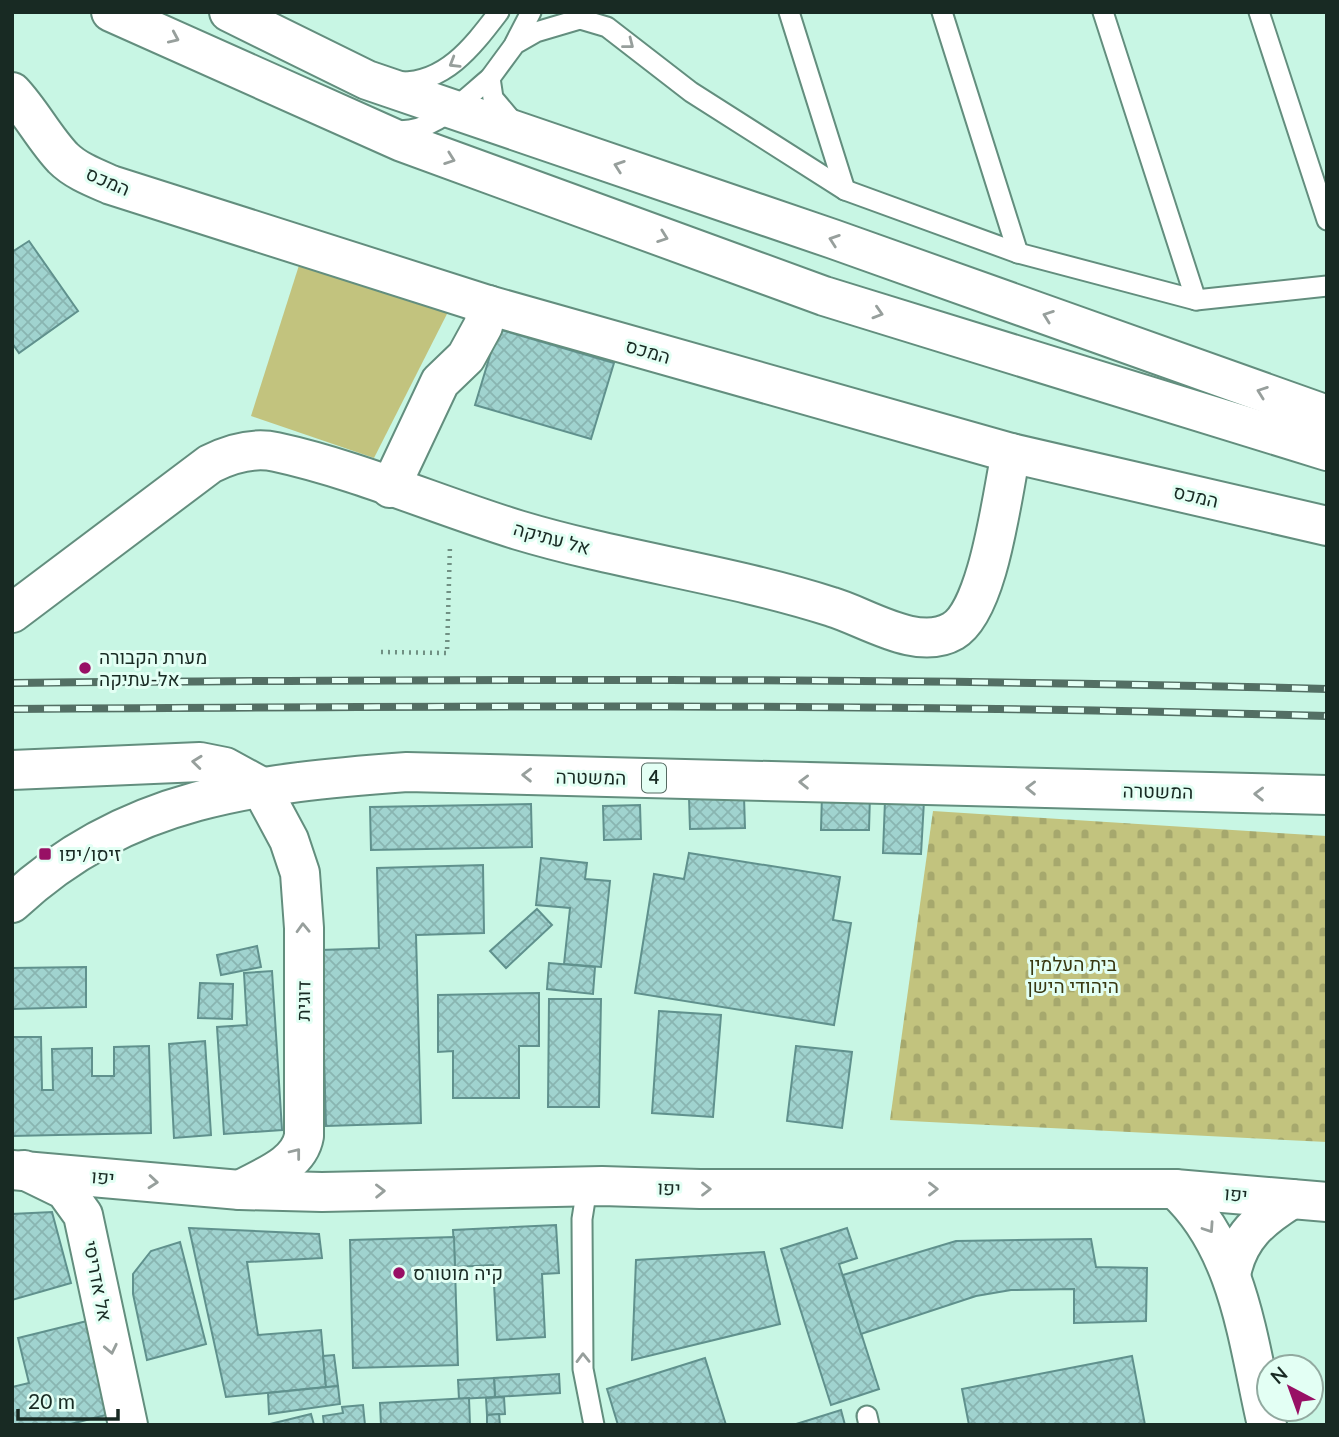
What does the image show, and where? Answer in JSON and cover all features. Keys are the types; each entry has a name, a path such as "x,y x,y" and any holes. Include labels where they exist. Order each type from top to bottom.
{"main road":[{"path":"111,12 402,142 824,296 1327,451"},
{"path":"229,12 367,80 834,239 1327,415"},
{"name":"המכס","path":"12,92 31,111 64,158 87,175 111,185 488,305 1011,453 1327,526"},
{"path":"390,488 440,382 466,357 483,326 488,305"},
{"name":"אל עתיקה","path":"12,613 210,464 230,454 274,452 519,530 831,607 903,633 940,635 953,631 964,621 983,589 1011,453"},
{"path":"12,770 200,762 225,767 260,786"},
{"name":"המשטרה","path":"12,903 41,876 79,849 131,823 196,800 260,786 407,772 1327,795"},
{"name":"דוגית","path":"240,1190 293,1159 300,1151 304,1136 304,928 300,873 289,840 260,786"},
{"name":"יפו","path":"18,1170 240,1190 322,1192 602,1186 700,1189 1175,1189 1309,1201"},
{"name":"אל אדריסי","path":"18,1170 55,1183 80,1206 87,1226 128,1425"},
{"path":"1175,1189 1211,1232 1231,1275 1267,1425"},
{"path":"1231,1275 1239,1246 1246,1234 1309,1201"}],"lane":[{"path":"367,80 410,82 434,75 467,55 499,12"},
{"path":"364,125 406,132 431,124 490,78 515,44 531,12"},
{"path":"591,12 691,92 845,190 1018,253 1196,300 1327,286"},
{"path":"789,12 845,190"},
{"path":"943,12 1018,253"},
{"path":"1103,12 1196,300"},
{"path":"1259,12 1327,220"},
{"path":"515,44 536,32 580,19 607,27"},
{"path":"490,78 494,98 503,114 527,135"},
{"path":"594,1425 583,1368 582,1219 585,1200 602,1186"}],"path":[{"path":"381,652 447,653 450,507"}],"green space":[{"path":"301,259 451,306 374,458 251,416"},
{"name":"בית העלמין היהודי הישן","path":"933,811 1327,836 1327,1142 890,1120"}],"building":[{"path":"29,241 78,311 19,353 12,343 12,252"},
{"path":"498,329 614,363 591,439 475,405"},
{"path":"822,794 870,795 869,830 821,830"},
{"path":"744,797 745,828 690,829 689,798"},
{"path":"885,800 924,801 921,854 883,853"},
{"path":"531,804 532,847 371,850 370,807"},
{"path":"640,805 641,839 604,840 603,806"},
{"path":"689,853 840,877 833,920 851,923 834,1025 635,993 654,874 684,879"},
{"path":"541,858 587,863 585,879 610,881 601,967 564,964 570,908 536,905"},
{"path":"483,865 484,933 416,935 421,1123 326,1126 321,950 379,948 377,868"},
{"path":"537,909 552,925 506,968 490,951"},
{"path":"257,946 261,967 221,975 217,955"},
{"path":"549,963 595,967 593,994 547,989"},
{"path":"86,967 86,1007 12,1009 12,968"},
{"path":"272,971 282,1130 224,1134 217,1027 247,1025 244,973"},
{"path":"200,983 233,984 232,1019 198,1018"},
{"path":"539,993 539,1046 519,1046 519,1098 453,1098 453,1051 438,1052 438,995"},
{"path":"549,999 601,999 599,1107 548,1107"},
{"path":"659,1011 721,1015 713,1117 652,1113"},
{"path":"12,1037 41,1037 42,1090 53,1090 52,1049 92,1048 92,1076 114,1076 114,1047 149,1046 151,1133 12,1136"},
{"path":"205,1041 211,1135 174,1138 169,1044"},
{"path":"796,1046 852,1052 842,1128 787,1121"},
{"path":"52,1212 71,1283 12,1300 12,1214"},
{"path":"556,1225 559,1273 542,1274 545,1337 497,1340 493,1265 455,1267 453,1230"},
{"path":"189,1228 319,1234 322,1258 247,1262 258,1335 321,1330 326,1387 226,1397"},
{"path":"847,1228 857,1258 839,1264 879,1389 831,1405 781,1249"},
{"path":"454,1237 458,1365 353,1368 350,1240"},
{"path":"1091,1239 1096,1267 1147,1268 1146,1321 1074,1323 1074,1289 1011,1290 976,1296 861,1334 843,1275 956,1241"},
{"path":"180,1242 206,1344 147,1360 133,1294 133,1274 151,1251"},
{"path":"764,1252 780,1324 632,1360 636,1260"},
{"path":"87,1321 110,1414 67,1425 12,1425 12,1387 29,1383 18,1338"},
{"path":"334,1355 338,1386 326,1387 323,1356"},
{"path":"1132,1356 1145,1425 969,1425 962,1389"},
{"path":"705,1358 726,1425 618,1425 607,1389"},
{"path":"559,1374 560,1393 495,1397 494,1378"},
{"path":"494,1378 495,1397 459,1399 458,1380"},
{"path":"338,1386 340,1404 269,1414 268,1393"},
{"path":"504,1397 505,1414 487,1415 486,1398"},
{"path":"469,1398 470,1425 381,1425 380,1403"},
{"path":"363,1405 365,1425 324,1425 323,1416 343,1413 342,1407"},
{"path":"841,1410 845,1425 793,1425"},
{"path":"311,1414 314,1425 266,1425"},
{"path":"499,1414 500,1425 487,1425 487,1415"}],"railway":[{"path":"12,683 670,680 998,682 1327,689"},
{"path":"12,709 834,707 1327,716"}],"place":[{"name":"מערת הקבורה אל-עתיקה","path":"85,668"},
{"name":"זיסו/יפו","path":"45,854"},
{"name":"קיה מוטורס","path":"399,1273"}]}
